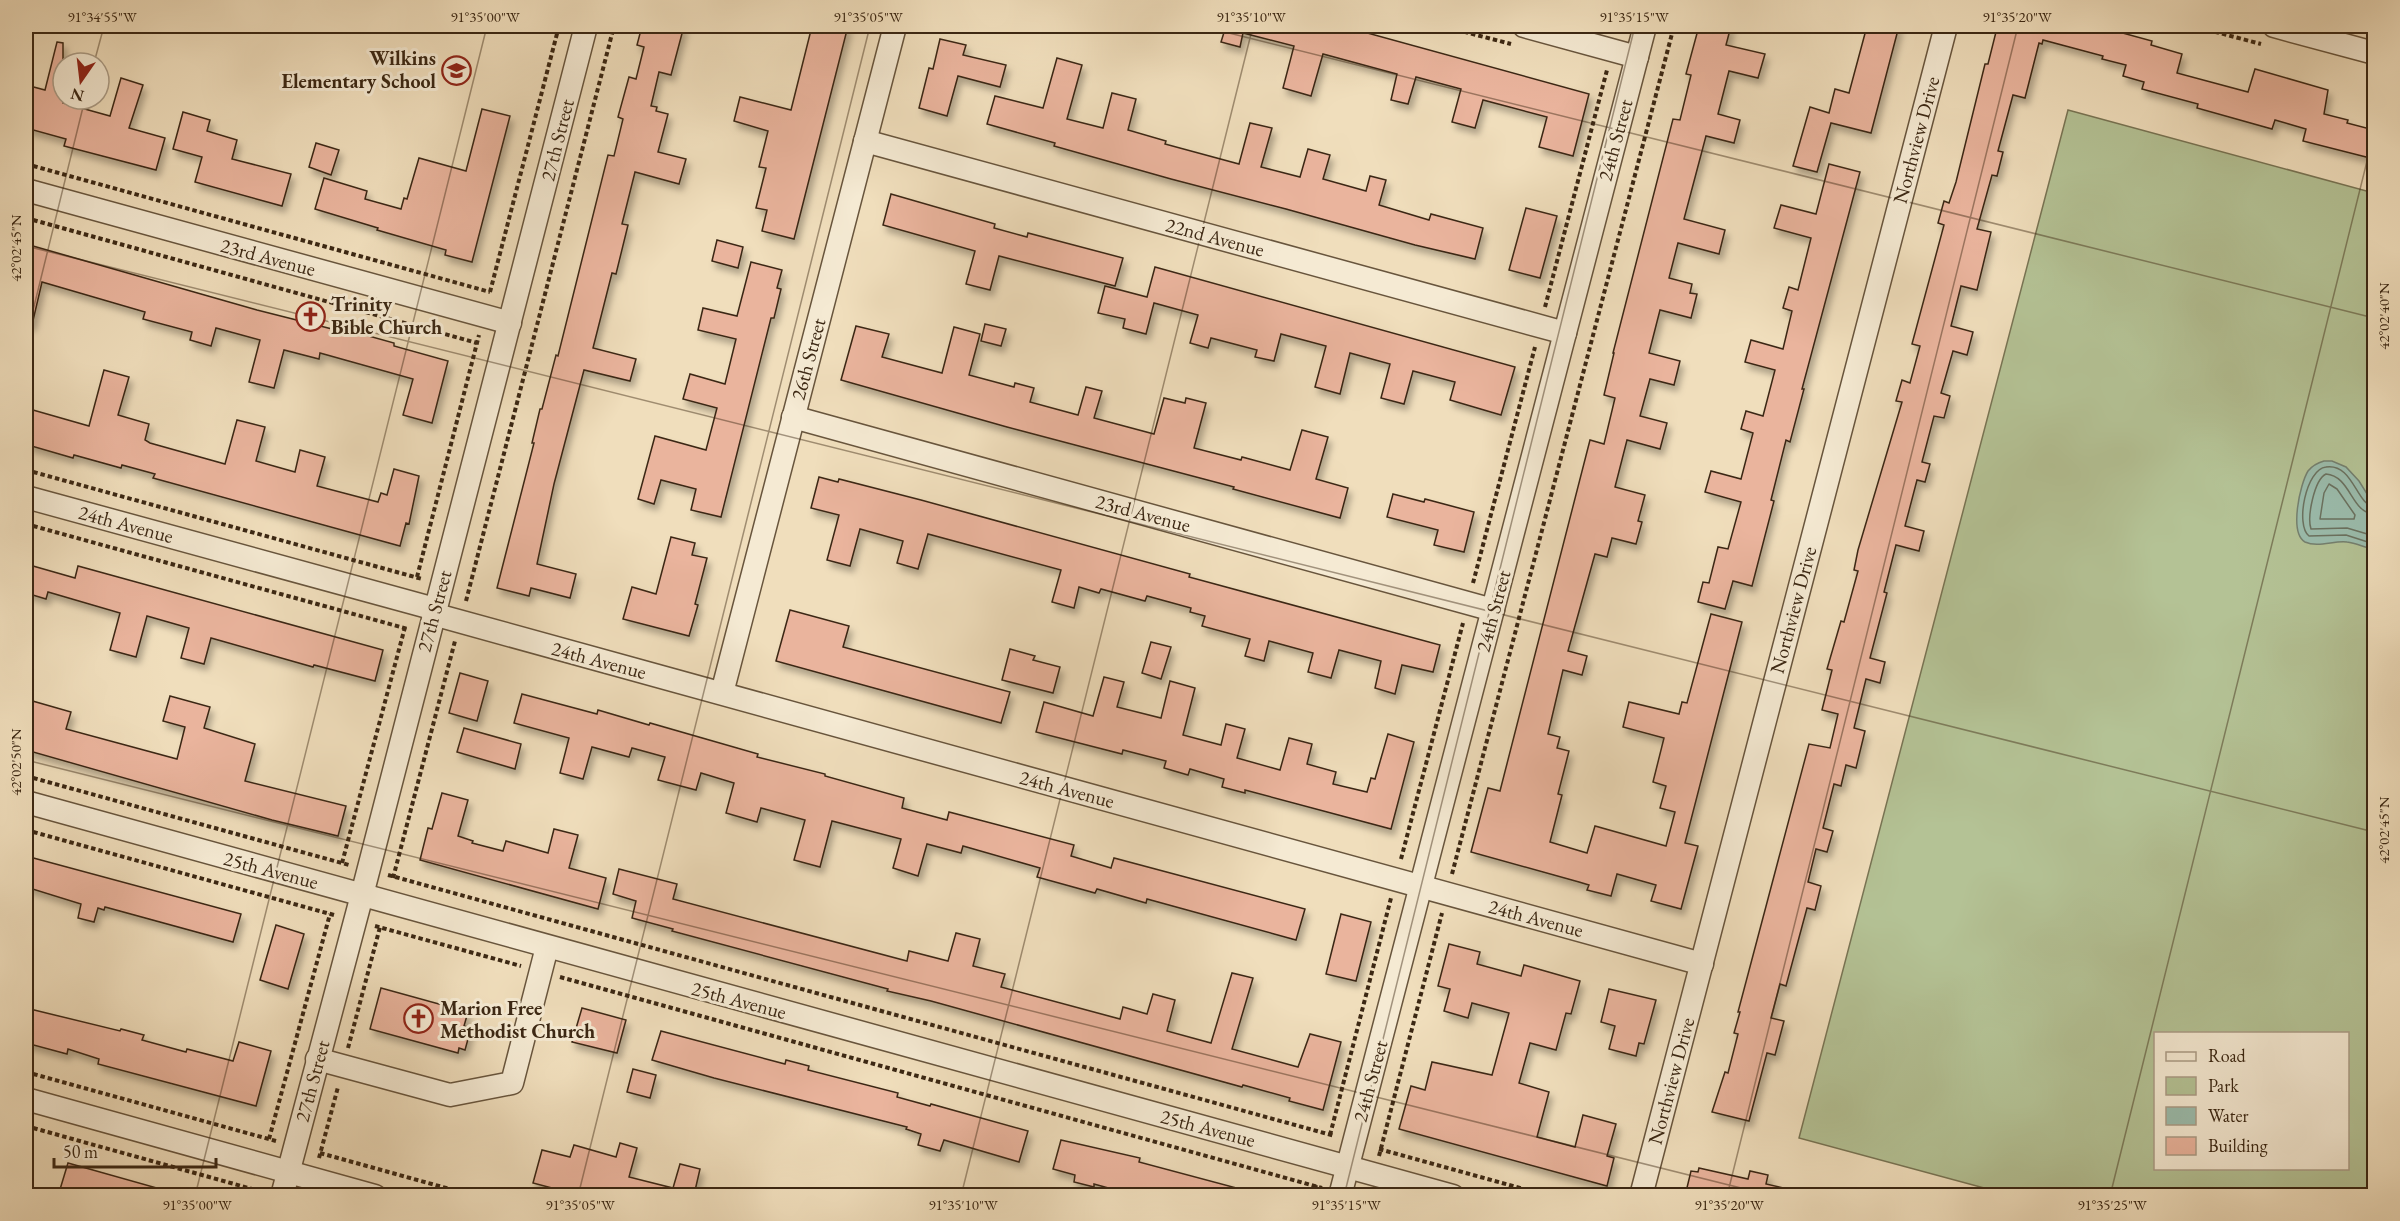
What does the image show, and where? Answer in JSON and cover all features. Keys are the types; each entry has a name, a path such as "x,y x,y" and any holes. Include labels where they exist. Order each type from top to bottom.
{"street":[{"name":"27th Street","path":"276,1195 288,1172 362,895 586,26"},
{"name":"26th Street","path":"722,693 894,26"},
{"path":"1524,26 1637,57"},
{"name":"24th Street","path":"1334,1193 1348,1167 1645,26"},
{"name":"Northview Drive","path":"1641,1196 1946,26"},
{"path":"2274,26 2374,53"},
{"name":"22nd Avenue","path":"865,141 1565,333"},
{"name":"23rd Avenue","path":"26,190 510,323"},
{"name":"23rd Avenue","path":"793,417 1493,610"},
{"name":"24th Avenue","path":"26,496 722,693 1702,963"},
{"name":"25th Avenue","path":"26,802 1453,1196"},
{"path":"317,1059 450,1095 512,1083 547,947"},
{"path":"26,1099 375,1196"}],"path":[{"path":"489,298 559,26"},
{"path":"464,607 614,26"},
{"path":"1450,880 1674,26"},
{"path":"1543,313 1608,64"},
{"path":"26,164 490,292"},
{"path":"26,218 477,343"},
{"path":"416,584 480,331"},
{"path":"1471,590 1537,339"},
{"path":"26,470 429,581"},
{"path":"26,524 415,631"},
{"path":"1400,866 1465,616"},
{"path":"339,874 407,617"},
{"path":"392,883 457,635"},
{"path":"26,776 355,867"},
{"path":"26,830 341,917"},
{"path":"381,874 1341,1138"},
{"path":"1328,1141 1393,892"},
{"path":"1378,1162 1444,907"},
{"path":"267,1145 331,908"},
{"path":"318,1165 382,921"},
{"path":"368,924 1316,1186 1334,1193"},
{"path":"26,1072 280,1142"},
{"path":"26,1126 276,1195"},
{"path":"1374,1148 1549,1196"},
{"path":"314,1151 475,1196"},
{"path":"1313,1196 1317,1180"}],"green space":[{"path":"2068,110 2374,193 2374,1195 2010,1195 1799,1138"}],"water":[{"path":"2324,461 2332,461 2346,467 2359,481 2374,505 2374,549 2347,542 2310,544 2300,537 2297,519 2302,486 2308,471"}],"building":[{"path":"642,26 684,26 671,75 659,72 651,106 657,107 656,111 668,114 658,152 686,159 679,184 635,172 622,224 628,225 616,274 612,273 593,348 636,359 630,381 584,370 554,484 537,564 576,574 570,598 531,588 529,596 497,588 534,443 532,443 540,409 542,409 556,355 558,356 608,155 614,156 623,119 618,117 629,77 636,79 644,47 637,45"},
{"path":"812,26 848,26 794,239 762,231 767,210 756,208 766,168 759,167 768,131 734,121 740,97 791,110"},
{"path":"1226,26 1342,26 1589,94 1573,156 1539,147 1547,117 1483,100 1475,128 1452,122 1461,89 1416,77 1408,104 1391,100 1397,74 1323,54 1311,96 1283,88 1294,46 1243,33 1240,47 1221,42"},
{"path":"1699,26 1731,26 1726,45 1765,54 1758,78 1729,71 1718,114 1740,120 1734,143 1706,136 1684,219 1725,230 1719,254 1678,243 1669,278 1692,284 1690,293 1697,294 1691,318 1660,310 1649,353 1680,361 1674,385 1650,379 1640,416 1667,423 1660,449 1627,440 1615,487 1645,495 1638,521 1642,522 1636,544 1612,538 1607,557 1595,554 1568,651 1587,656 1582,675 1563,670 1548,734 1560,737 1557,748 1569,751 1558,794 1562,795 1550,842 1587,853 1595,826 1666,846 1675,812 1660,808 1666,786 1653,782 1664,738 1623,727 1629,702 1679,714 1682,702 1687,703 1711,614 1742,622 1685,843 1698,846 1681,909 1651,901 1656,885 1617,874 1611,896 1587,890 1589,885 1471,852 1488,788 1500,791 1590,440 1604,444 1615,398 1604,395 1613,353 1673,119 1680,120 1691,75 1686,74"},
{"path":"1867,26 1899,26 1871,133 1831,123 1817,172 1793,166 1810,107 1829,113 1835,89 1849,93"},
{"path":"1996,26 2097,26 2152,41 2151,45 2182,54 2177,73 2248,92 2255,69 2328,90 2324,114 2374,130 2374,159 2303,141 2306,129 2275,120 2272,129 2197,108 2198,104 2142,89 2144,82 2123,76 2126,65 2102,59 2103,56 2043,40 2042,44 2039,43 2025,98 2013,95 1998,151 2003,152 1997,176 1992,175 1977,229 1991,232 1977,290 1961,286 1951,326 1973,332 1967,355 1953,351 1941,393 1950,396 1944,418 1934,416 1922,462 1930,464 1925,482 1917,480 1905,526 1924,531 1919,551 1896,545 1884,592 1887,593 1870,658 1885,662 1880,683 1866,679 1854,728 1865,731 1856,768 1846,765 1841,786 1834,784 1823,828 1833,831 1827,852 1816,849 1808,882 1821,886 1815,910 1807,908 1786,986 1780,984 1771,1018 1784,1021 1775,1055 1767,1053 1749,1121 1712,1112 1725,1072 1728,1073 1738,1034 1734,1033 1740,1012 1738,1012 1809,744 1830,748 1838,714 1822,710 1832,670 1827,669 1841,621 1844,622 1858,571 1854,570 1858,550 1902,402 1896,401 1902,380 1910,383 1920,346 1912,344 1944,225 1938,223 1944,201 1949,203 1956,182"},
{"path":"940,39 966,45 963,55 1006,65 1000,87 958,76 947,116 919,108 929,68 933,69"},
{"path":"57,42 63,43 63,51 55,51"},
{"path":"1057,58 1082,65 1067,119 1103,128 1112,93 1136,99 1128,130 1166,141 1165,144 1239,164 1250,123 1272,128 1261,167 1300,177 1308,149 1330,155 1323,179 1366,191 1370,176 1386,180 1379,205 1429,220 1431,214 1483,228 1475,259 1171,179 1054,146 1055,143 987,124 995,96 1043,108"},
{"path":"51,66 51,111 92,111 110,116 121,78 143,85 129,128 165,138 156,170 64,146 66,139 26,128 26,85 45,90"},
{"path":"482,109 510,116 472,262 445,255 446,250 315,209 324,178 367,191 365,199 401,209 404,198 407,199 419,158 466,171"},
{"path":"183,112 210,120 207,131 237,140 232,159 291,174 282,206 195,182 202,157 173,149"},
{"path":"316,143 339,150 331,175 309,167"},
{"path":"1829,164 1860,172 1790,442 1786,440 1771,500 1774,501 1752,586 1733,581 1725,609 1698,602 1703,582 1709,583 1718,547 1728,549 1741,502 1705,492 1711,471 1741,479 1753,433 1741,429 1746,411 1763,416 1775,370 1745,362 1751,340 1783,349 1792,311 1783,308 1789,287 1798,290 1811,238 1774,228 1781,205 1816,214"},
{"path":"891,194 995,224 994,228 1027,237 1028,233 1123,258 1115,286 999,256 990,290 966,284 975,251 883,225"},
{"path":"1526,208 1557,216 1540,278 1509,270"},
{"path":"717,240 743,247 738,268 712,261"},
{"path":"26,244 257,310 340,331 340,328 448,361 432,423 403,415 413,379 320,353 319,359 284,350 274,388 249,382 260,340 216,328 211,346 190,340 192,332 143,319 145,312 42,282 32,325 26,324"},
{"path":"751,262 782,270 777,288 781,289 774,318 771,318 721,517 691,510 696,489 661,480 654,504 638,499 655,436 706,450 717,408 683,399 690,374 725,384 736,339 698,330 703,308 737,316"},
{"path":"1155,267 1515,367 1501,415 1450,400 1455,382 1413,371 1404,404 1381,398 1390,364 1350,353 1340,394 1315,387 1326,346 1281,334 1274,361 1255,357 1257,350 1211,338 1208,348 1190,343 1198,315 1154,303 1146,334 1123,328 1125,319 1098,313 1105,286 1147,297"},
{"path":"985,324 1006,329 1001,346 981,341"},
{"path":"856,326 889,334 882,357 942,373 954,327 980,334 969,375 1014,387 1015,383 1034,388 1030,402 1078,415 1086,387 1102,391 1094,418 1154,434 1164,398 1185,403 1186,398 1206,403 1194,448 1241,460 1242,457 1290,470 1302,430 1328,437 1316,479 1348,488 1340,518 841,380"},
{"path":"104,370 129,377 118,415 149,424 145,440 150,443 225,464 237,420 265,427 256,461 295,472 300,450 325,457 317,486 378,502 381,493 387,495 394,469 419,476 409,524 406,523 400,546 153,478 155,474 122,465 121,468 74,455 73,458 28,445 26,408 89,426"},
{"path":"819,477 838,482 839,479 921,500 1190,574 1189,577 1440,645 1433,672 1402,665 1395,694 1375,688 1381,661 1339,650 1331,678 1308,672 1313,653 1269,641 1264,661 1245,656 1250,639 1202,626 1205,616 1190,612 1191,608 1147,596 1145,601 1101,589 1099,593 1079,587 1074,608 1052,602 1061,570 928,534 918,569 897,563 903,541 860,529 850,566 827,560 839,515 811,508"},
{"path":"1393,494 1424,502 1425,499 1474,512 1464,552 1434,545 1438,530 1387,517"},
{"path":"671,537 695,543 692,555 707,558 689,636 623,619 632,587 656,594"},
{"path":"26,564 75,578 78,566 383,650 375,681 314,665 313,667 211,638 204,664 181,658 189,628 147,616 136,657 110,650 120,613 48,592 46,599 26,593"},
{"path":"790,610 849,626 843,647 1010,692 1001,723 776,661"},
{"path":"1151,642 1171,647 1161,679 1142,673"},
{"path":"1010,649 1035,656 1033,660 1060,667 1053,693 1002,680"},
{"path":"460,673 488,681 477,721 449,713"},
{"path":"1104,677 1124,682 1117,707 1161,718 1170,681 1195,688 1183,735 1221,745 1226,724 1245,729 1237,758 1280,770 1289,738 1312,744 1307,764 1336,772 1333,784 1367,792 1371,778 1375,779 1388,734 1414,742 1391,829 1245,790 1245,793 1222,787 1224,779 1190,769 1188,775 1164,768 1166,761 1123,750 1122,754 1036,732 1044,702 1093,716"},
{"path":"522,694 597,714 598,710 649,725 650,723 758,754 757,757 825,774 825,776 904,798 902,808 947,820 949,812 1074,845 1071,856 1111,868 1114,858 1305,909 1296,940 1147,899 1146,903 1097,889 1095,893 1037,877 1040,868 963,846 961,853 927,844 918,876 893,868 901,839 832,821 820,867 794,860 805,820 761,808 757,822 726,813 734,783 701,773 696,790 658,780 665,757 632,748 629,757 592,747 583,779 560,773 569,738 514,723"},
{"path":"170,696 210,707 204,728 255,744 245,781 346,806 338,836 272,820 26,750 26,713 29,700 71,712 66,729 177,759 185,727 163,721"},
{"path":"464,728 521,744 515,769 457,752"},
{"path":"442,793 468,800 458,836 473,841 472,843 503,851 506,841 548,853 554,829 578,835 569,868 606,878 598,909 420,860 428,828 432,829"},
{"path":"26,856 241,914 233,942 105,907 104,910 98,908 94,922 78,918 81,904 26,887"},
{"path":"619,869 677,884 673,899 907,961 909,951 948,961 956,933 980,939 973,966 1005,974 1001,987 1120,1019 1123,1007 1147,1014 1153,994 1175,1000 1167,1031 1211,1043 1232,973 1253,978 1232,1049 1298,1067 1310,1034 1341,1042 1323,1110 1289,1101 1290,1098 887,991 888,989 672,931 673,929 632,918 636,901 613,894"},
{"path":"1341,914 1371,922 1356,981 1326,974"},
{"path":"276,925 304,934 288,989 260,980"},
{"path":"1449,944 1480,952 1477,964 1521,976 1524,965 1580,981 1571,1014 1566,1013 1556,1050 1530,1043 1519,1083 1549,1092 1537,1137 1575,1147 1583,1115 1616,1124 1607,1156 1614,1158 1607,1186 1399,1129 1411,1086 1425,1090 1432,1062 1492,1075 1509,1013 1472,1003 1468,1018 1444,1011 1450,989 1438,986"},
{"name":"Marion Free Methodist Church","path":"381,988 468,1012 464,1026 471,1028 465,1050 459,1048 458,1053 370,1029"},
{"path":"1609,989 1656,1000 1644,1044 1639,1043 1636,1056 1609,1049 1615,1026 1601,1022"},
{"path":"26,1008 120,1031 121,1029 144,1035 142,1040 233,1061 239,1042 271,1051 256,1106 98,1064 99,1059 68,1049 67,1054 26,1043"},
{"path":"582,1008 626,1020 617,1053 572,1042"},
{"path":"661,1031 785,1064 786,1060 809,1066 808,1070 898,1093 897,1097 1028,1131 1019,1162 944,1140 940,1151 918,1145 921,1134 906,1129 907,1127 652,1060"},
{"path":"633,1069 656,1075 650,1098 627,1092"},
{"path":"1061,1140 1140,1158 1139,1162 1244,1190 1243,1196 1137,1196 1094,1184 1094,1187 1074,1182 1075,1175 1053,1169"},
{"path":"620,1143 637,1148 629,1177 673,1188 680,1164 700,1169 694,1195 678,1191 678,1196 570,1196 571,1193 533,1183 542,1150 570,1157 574,1145 616,1157"},
{"path":"68,1163 164,1190 164,1196 58,1196"},
{"path":"1699,1168 1748,1179 1750,1171 1768,1175 1766,1184 1788,1189 1787,1196 1685,1196 1691,1171 1698,1172"}],"place":[{"name":"Wilkins Elementary School","path":"457,70"},
{"name":"Trinity Bible Church","path":"310,316"},
{"name":"Marion Free Methodist Church","path":"419,1019"}]}
